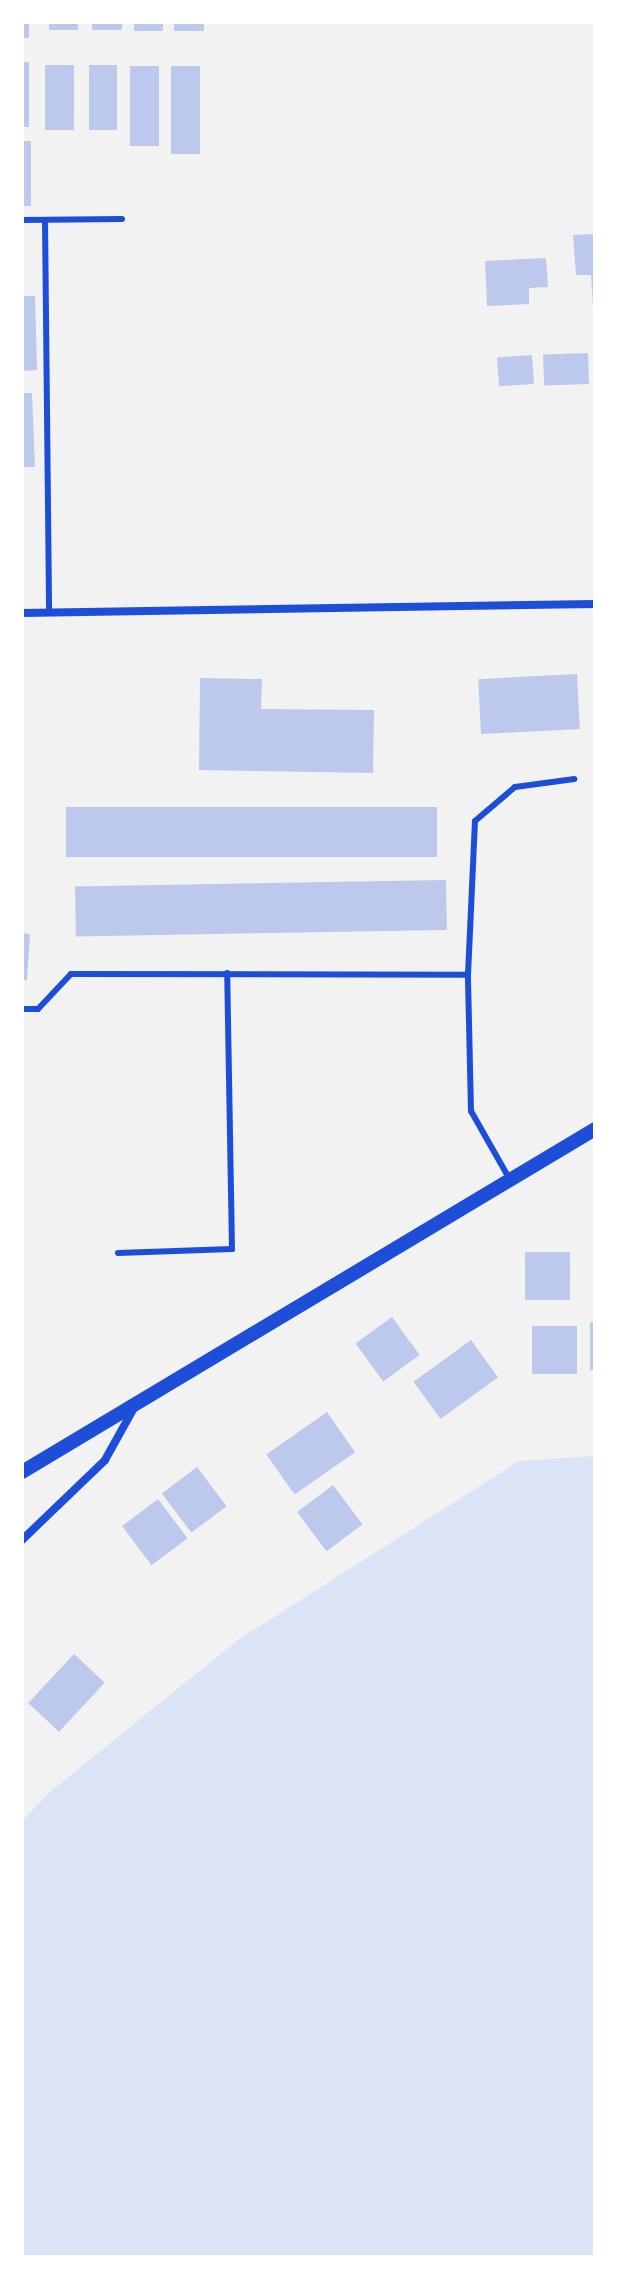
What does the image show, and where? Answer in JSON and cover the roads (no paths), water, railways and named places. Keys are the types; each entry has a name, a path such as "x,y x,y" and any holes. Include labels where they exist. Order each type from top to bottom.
{"street":[{"path":"22,613 595,604"},
{"path":"22,1472 595,1129"},
{"path":"22,1540 105,1460 137,1404"}],"lane":[{"path":"22,220 122,219"},
{"path":"45,220 49,612"},
{"path":"511,1181 471,1111 468,975 475,821 515,787 574,779"},
{"path":"118,1253 232,1249 227,973"},
{"path":"22,1009 38,1009 71,974 468,975"}]}
